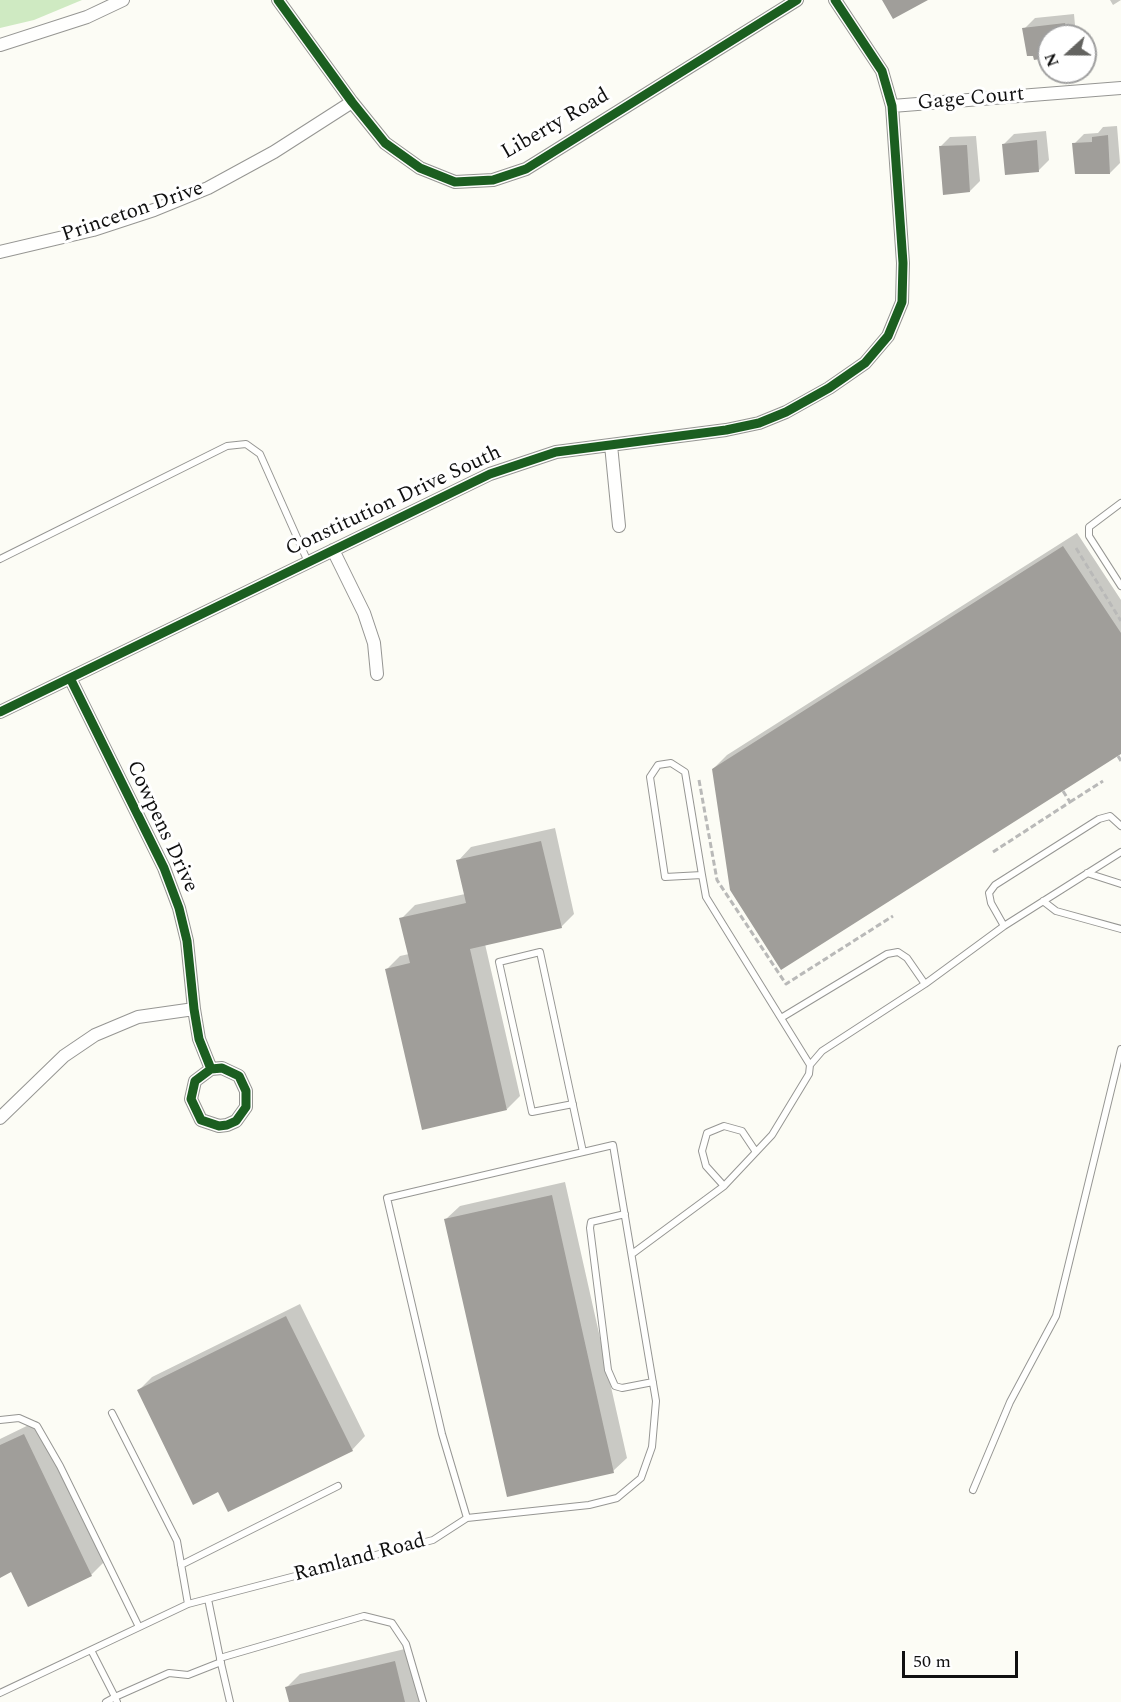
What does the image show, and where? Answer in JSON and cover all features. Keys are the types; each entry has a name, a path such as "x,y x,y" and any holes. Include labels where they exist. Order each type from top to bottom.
{"street":[{"path":"0,45 87,17 123,0"},
{"name":"Liberty Road","path":"278,0 352,102 385,143 420,168 455,182 493,180 526,168 797,0"},
{"name":"Constitution Drive South","path":"0,712 507,467 556,452 726,430 759,423 786,412 829,388 865,363 888,336 902,302 903,272 892,106 882,71 835,0"},
{"name":"Gage Court","path":"892,106 1121,87"},
{"name":"Princeton Drive","path":"0,252 93,230 154,210 208,188 274,152 352,102"},
{"path":"611,445 619,526"},
{"path":"333,550 364,613 374,643 377,674"},
{"name":"Cowpens Drive","path":"70,678 164,868 179,908 187,941 194,1010 200,1039 211,1069"},
{"path":"0,1118 64,1056 95,1035 138,1017 194,1010"},
{"path":"222,1068 239,1076 246,1091 246,1107 236,1121 227,1125 219,1126 201,1120 191,1099 195,1081 211,1069 222,1068"}],"lane":[{"path":"0,559 227,446 246,444 260,454 308,562"},
{"path":"1121,503 1089,527 1089,536 1121,586"},
{"path":"702,875 665,877 650,777 658,765 672,764 685,772 706,897 810,1065"},
{"path":"1004,926 989,893 995,885 1099,819 1110,816 1121,826"},
{"path":"632,1254 724,1186 772,1136 809,1074 810,1065 822,1051 925,984 1004,926 1121,852"},
{"path":"1087,873 1121,884"},
{"path":"1043,901 1056,911 1121,929"},
{"path":"467,1518 442,1434 387,1198 583,1152 573,1104 540,952 499,962 532,1112 573,1104"},
{"path":"781,1018 887,954 898,952 907,958 925,984"},
{"path":"974,1490 1010,1402 1056,1316 1121,1049"},
{"path":"724,1186 706,1166 702,1151 707,1133 724,1126 742,1131 756,1152"},
{"name":"Ramland Road","path":"0,1693 188,1604 433,1540 467,1518 589,1505 617,1498 641,1478 652,1447 656,1401 614,1145 583,1152"},
{"path":"625,1214 591,1222 590,1228 608,1370 615,1386 622,1388 653,1382"},
{"path":"112,1413 177,1541 188,1604"},
{"path":"0,1420 20,1418 37,1426 60,1466 139,1627"},
{"path":"181,1565 338,1486"},
{"path":"208,1599 231,1702"},
{"path":"106,1702 116,1700 169,1673 188,1675 220,1660 364,1616 392,1623 406,1644 423,1702"},
{"path":"91,1650 116,1700"}],"path":[{"path":"1076,548 1121,621"},
{"path":"1118,756 1121,761"},
{"path":"699,780 717,880 786,984 893,916"},
{"path":"993,852 1103,781"},
{"path":"1063,791 1071,802"}],"green space":[{"path":"0,0 82,0 34,20 0,28"}],"building":[{"path":"882,0 928,0 893,19"},
{"path":"1037,26 1037,60 1034,60 1033,56 1027,56 1022,28"},
{"path":"1108,135 1110,174 1075,174 1072,143 1092,142 1092,137"},
{"path":"1037,140 1039,172 1005,175 1002,144"},
{"path":"967,145 970,192 943,195 939,146"},
{"path":"1063,546 1121,633 1121,754 781,970 730,890 712,769"},
{"path":"541,841 562,928 470,949 507,1110 422,1130 385,969 410,963 399,918 466,903 456,860"},
{"path":"552,1195 614,1473 507,1497 444,1219"},
{"path":"286,1316 353,1451 228,1512 218,1492 193,1505 137,1390"},
{"path":"24,1434 92,1576 28,1607 11,1572 0,1578 0,1445"},
{"path":"395,1661 405,1702 289,1702 285,1687"}],"cycle path":[{"path":"278,0 352,102 385,143 420,168 455,182 493,180 526,169 797,0"},
{"path":"0,712 490,474 556,452 726,430 759,423 786,412 829,388 865,363 888,336 902,302 903,263 892,106 882,71 835,0"},
{"path":"70,678 164,868 179,908 187,941 199,1039 211,1069 195,1081 191,1099 201,1120 219,1126 227,1125 236,1121 246,1107 246,1091 239,1076 222,1068 211,1069"}]}
